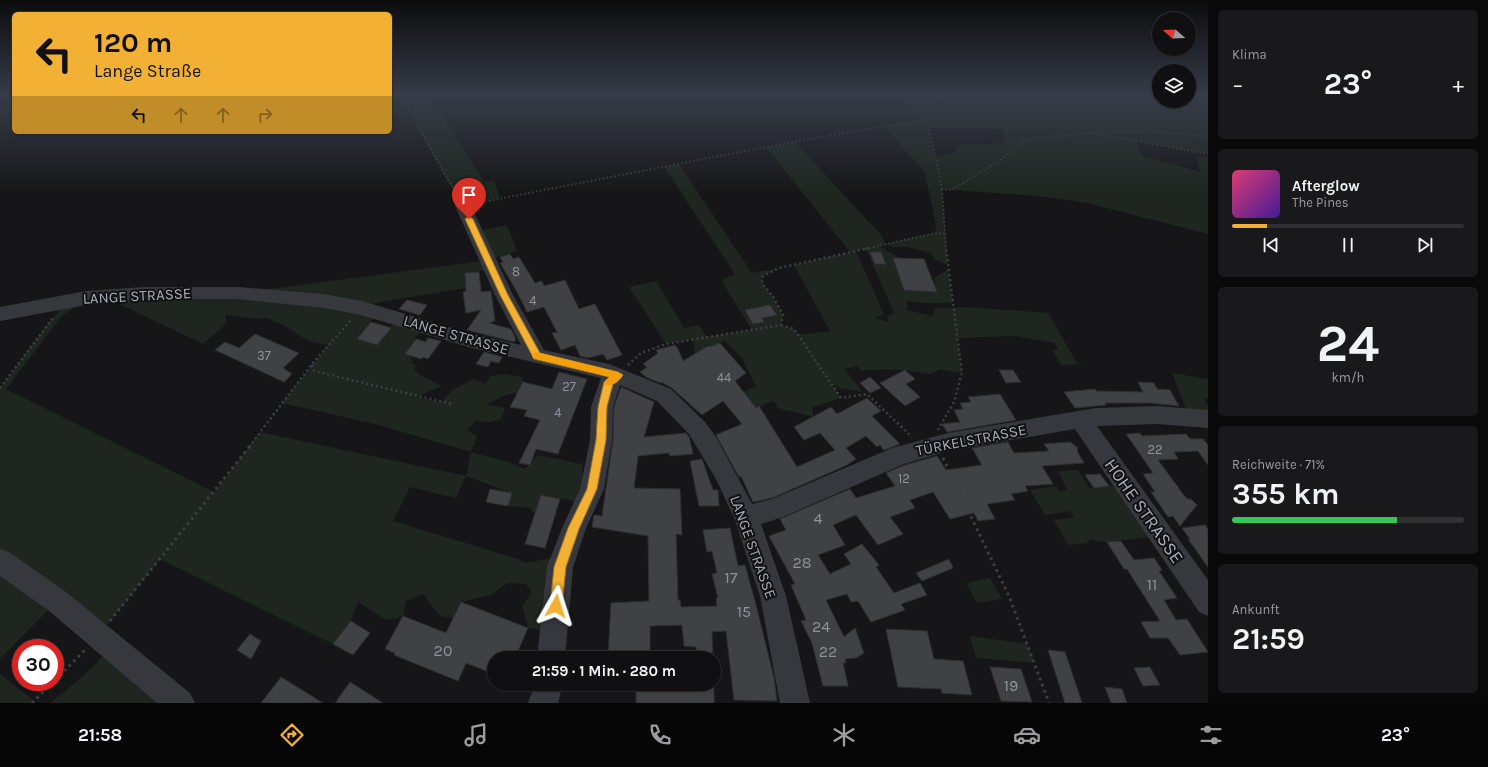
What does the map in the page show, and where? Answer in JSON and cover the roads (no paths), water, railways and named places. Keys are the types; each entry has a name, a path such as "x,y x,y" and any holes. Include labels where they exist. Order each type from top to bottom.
{"street":[{"path":"463,206 504,295 537,356"},
{"name":"LANGE STRASSE","path":"0,314 76,300 113,295 145,293 238,293 324,300 362,308 472,341 618,375 664,395 697,428 708,444 724,472 747,519 773,596 795,703"},
{"path":"552,651 560,567 574,528 592,489 601,440 602,407 609,382 618,375"},
{"name":"TÜRKELSTRASSE","path":"747,519 755,514 774,509 900,455 930,446 1096,417 1157,415 1208,419"},
{"name":"HOHE STRASSE","path":"1081,420 1208,603"},
{"path":"0,561 57,600 180,703"},
{"path":"543,703 547,691"}]}
